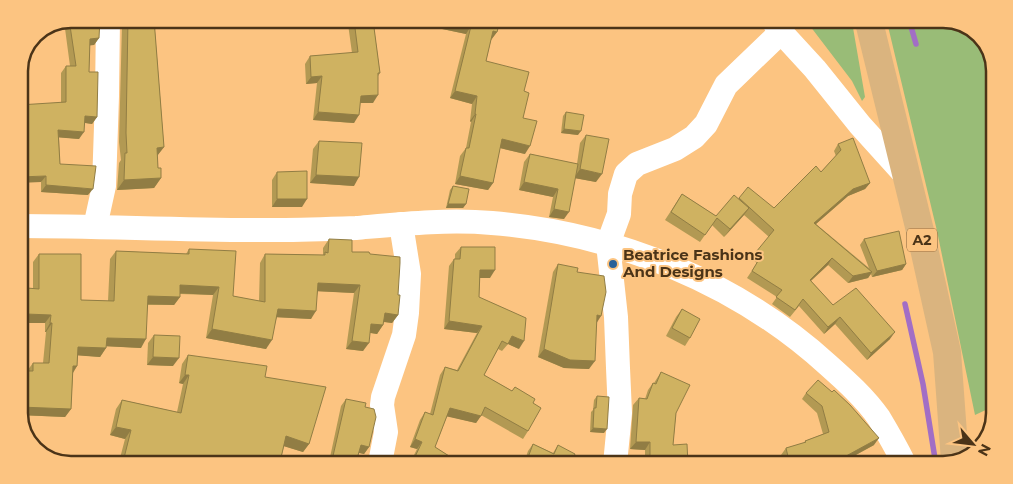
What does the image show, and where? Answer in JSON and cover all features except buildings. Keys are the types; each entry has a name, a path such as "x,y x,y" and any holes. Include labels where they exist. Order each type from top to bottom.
{"main road":[{"name":"A2","path":"870,28 947,352 955,455"}],"street":[{"path":"95,227 104,186 108,28"},
{"path":"616,456 620,413 616,317 608,244 619,214 620,194 626,174 637,164 675,149 694,137 706,124 726,85 776,28"},
{"path":"778,28 907,177"},
{"path":"28,226 178,230 274,230 337,229 401,224 490,223 570,234 608,244 664,262 696,278 738,300 799,340 850,385 878,417 900,456"},
{"path":"381,456 386,432 382,405 383,397 404,335 407,314 409,274 401,224"}],"green space":[{"path":"812,28 853,28 865,97 862,101 852,81"},
{"path":"888,28 951,28 971,38 983,57 985,68 986,410 975,415 937,231"}],"waterway":[{"path":"911,28 916,44"},
{"path":"905,304 923,384 935,456"}],"place":[{"name":"Beatrice Fashions And Designs","path":"613,264"}]}
